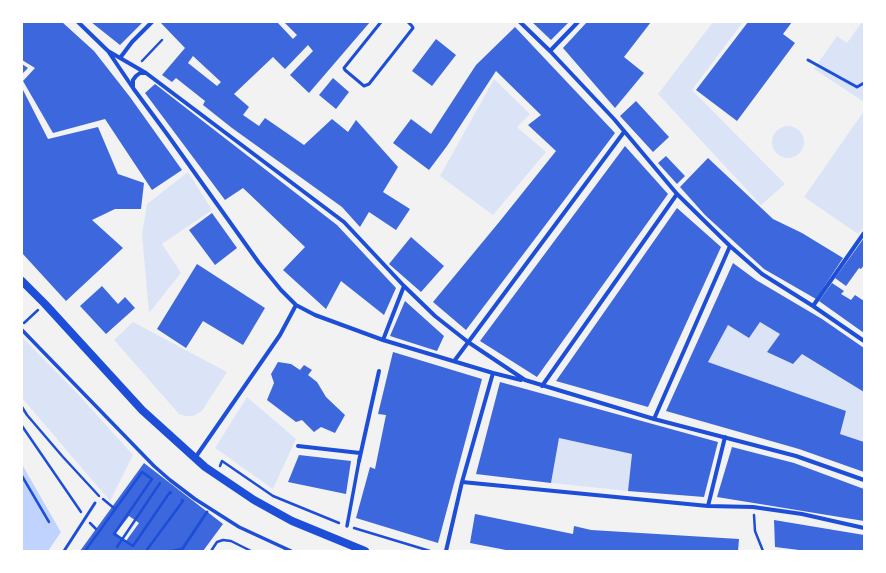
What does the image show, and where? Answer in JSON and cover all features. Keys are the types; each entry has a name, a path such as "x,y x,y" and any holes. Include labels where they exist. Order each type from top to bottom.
{"main road":[{"path":"22,281 142,410 205,467 254,500 292,521 365,551"}],"street":[{"path":"78,22 108,51 259,263 281,290 296,305 314,316 383,340 454,360 493,373 525,380 654,419 796,456 864,480"},
{"path":"120,58 132,42 152,22"},
{"path":"520,22 550,51 614,119 677,194 730,246 762,274 864,340"},
{"path":"550,51 578,22"},
{"path":"108,51 146,73 344,222 404,286 435,316 468,342 525,380"},
{"path":"133,88 133,80 136,76 140,73 146,73"},
{"path":"454,360 624,132"},
{"path":"542,386 677,194"},
{"path":"813,306 864,233"},
{"path":"654,419 730,246"},
{"path":"383,340 404,286"},
{"path":"195,458 280,335 296,305"},
{"path":"22,330 165,476 195,499 239,527 291,551"},
{"path":"347,526 360,453 379,371"},
{"path":"446,551 462,482 493,373"},
{"path":"708,506 725,437"},
{"path":"298,446 360,453"},
{"path":"462,482 708,506 753,507 802,514 864,528"}],"lane":[{"path":"381,22 344,68 344,70 364,86 369,84 413,28 408,22"},
{"path":"808,60 857,87 864,83"},
{"path":"64,551 95,503"},
{"path":"173,551 181,550 207,512"}],"path":[{"path":"136,67 162,40"},
{"path":"22,407 27,415 94,491"},
{"path":"22,426 86,519 96,529"},
{"path":"222,461 273,496 347,526 430,551"},
{"path":"85,551 142,472 152,480 114,534 133,546 170,492 175,495"},
{"path":"22,476 49,522"},
{"path":"117,547 165,476"},
{"path":"146,551 183,501 180,499"},
{"path":"753,507 755,531 763,551"},
{"path":"210,551 217,542 223,540 230,540 251,551"}],"shaded area":[{"path":"713,22 743,22 692,90 785,184 761,205 658,94"},
{"path":"862,22 864,22 864,102 814,69 837,36 847,43"},
{"path":"494,79 530,114 517,127 546,152 493,215 440,176"},
{"path":"864,111 864,227 858,234 804,197"},
{"path":"785,126 791,126 801,133 804,142 803,148 797,155 791,158 785,158 775,151 772,145 772,139 779,129"},
{"path":"188,172 212,210 162,244 181,273 149,313 142,234 147,204"},
{"path":"133,322 227,372 202,411 193,416 179,414 114,340"},
{"path":"760,322 780,334 767,352 793,364 802,354 864,392 864,442 840,434 846,411 708,362 728,325 749,338"},
{"path":"22,337 77,393 133,455 110,501 22,398"},
{"path":"247,397 296,439 273,489 215,448"},
{"path":"559,438 632,454 628,491 551,483"}],"water":[{"path":"22,464 61,532 48,551 22,551"}],"pier":[{"path":"22,462 63,530 61,532 22,464"}],"building":[{"path":"22,22 62,22 94,51 130,97 182,170 152,190 105,119 53,133 23,81 35,68 22,60"},
{"path":"91,22 143,22 120,45"},
{"path":"160,22 277,22 293,39 297,35 284,22 370,22 309,93 290,75 313,51 308,45 285,69 273,57 234,94 249,107 243,115 259,126 265,118 304,145 332,119 348,132 356,120 398,167 383,192 410,209 396,230 369,212 360,227 342,207 232,128 203,105 205,101 176,78 172,82 162,75 185,48","holes":["193,56 221,82 217,86 188,63"]},
{"path":"532,22 569,22 551,40"},
{"path":"587,22 651,22 624,57 644,73 615,108 563,48"},
{"path":"748,22 792,22 783,34 795,43 737,121 696,90"},
{"path":"515,27 615,133 466,330 433,302 556,151 528,125 541,115 496,71 447,146 429,170 393,143 411,119 431,134 476,65"},
{"path":"436,39 456,55 432,86 412,71"},
{"path":"22,64 28,68 22,74"},
{"path":"333,78 349,92 336,109 319,95"},
{"path":"155,84 337,225 396,288 384,315 341,281 326,309 283,270 305,247 243,188 225,200 145,93"},
{"path":"22,88 48,139 98,127 118,174 144,183 141,209 115,209 92,220 123,248 66,301 22,253"},
{"path":"636,101 669,137 653,152 620,116"},
{"path":"625,146 668,194 537,377 480,341"},
{"path":"666,156 685,176 677,184 658,163"},
{"path":"708,158 773,219 802,233 843,258 816,299 764,269 705,215 680,187"},
{"path":"677,208 721,247 648,407 556,381"},
{"path":"212,213 237,248 215,265 189,230"},
{"path":"411,237 444,266 421,292 389,264"},
{"path":"864,238 864,265 861,269 859,268 846,286 835,278"},
{"path":"733,263 756,280 822,319 864,348 864,392 802,354 793,364 767,352 780,334 760,322 749,338 728,325 708,362 846,411 840,434 864,442 864,472 799,449 666,411"},
{"path":"197,264 265,308 243,345 203,321 186,348 157,329"},
{"path":"832,283 844,291 841,294 851,300 855,295 864,301 864,333 819,301"},
{"path":"102,286 118,304 125,297 135,308 106,334 80,306"},
{"path":"405,301 444,336 437,351 390,336"},
{"path":"393,352 482,379 438,543 356,518 370,467 375,469 386,415 378,414"},
{"path":"278,362 291,364 300,370 304,365 312,370 308,375 317,382 326,397 345,415 335,433 321,427 314,432 302,420 296,422 267,400 274,383 271,374"},
{"path":"500,382 718,442 704,497 628,491 632,454 559,438 551,483 476,474"},
{"path":"732,447 794,463 864,489 864,521 717,497"},
{"path":"299,455 351,461 346,494 288,482"},
{"path":"144,463 223,524 203,551 80,551","holes":["129,516 139,523 126,541 116,533"]},
{"path":"475,514 573,534 574,526 591,530 739,539 738,551 511,551 470,543"},
{"path":"774,520 864,535 864,551 807,551 775,547"}]}
